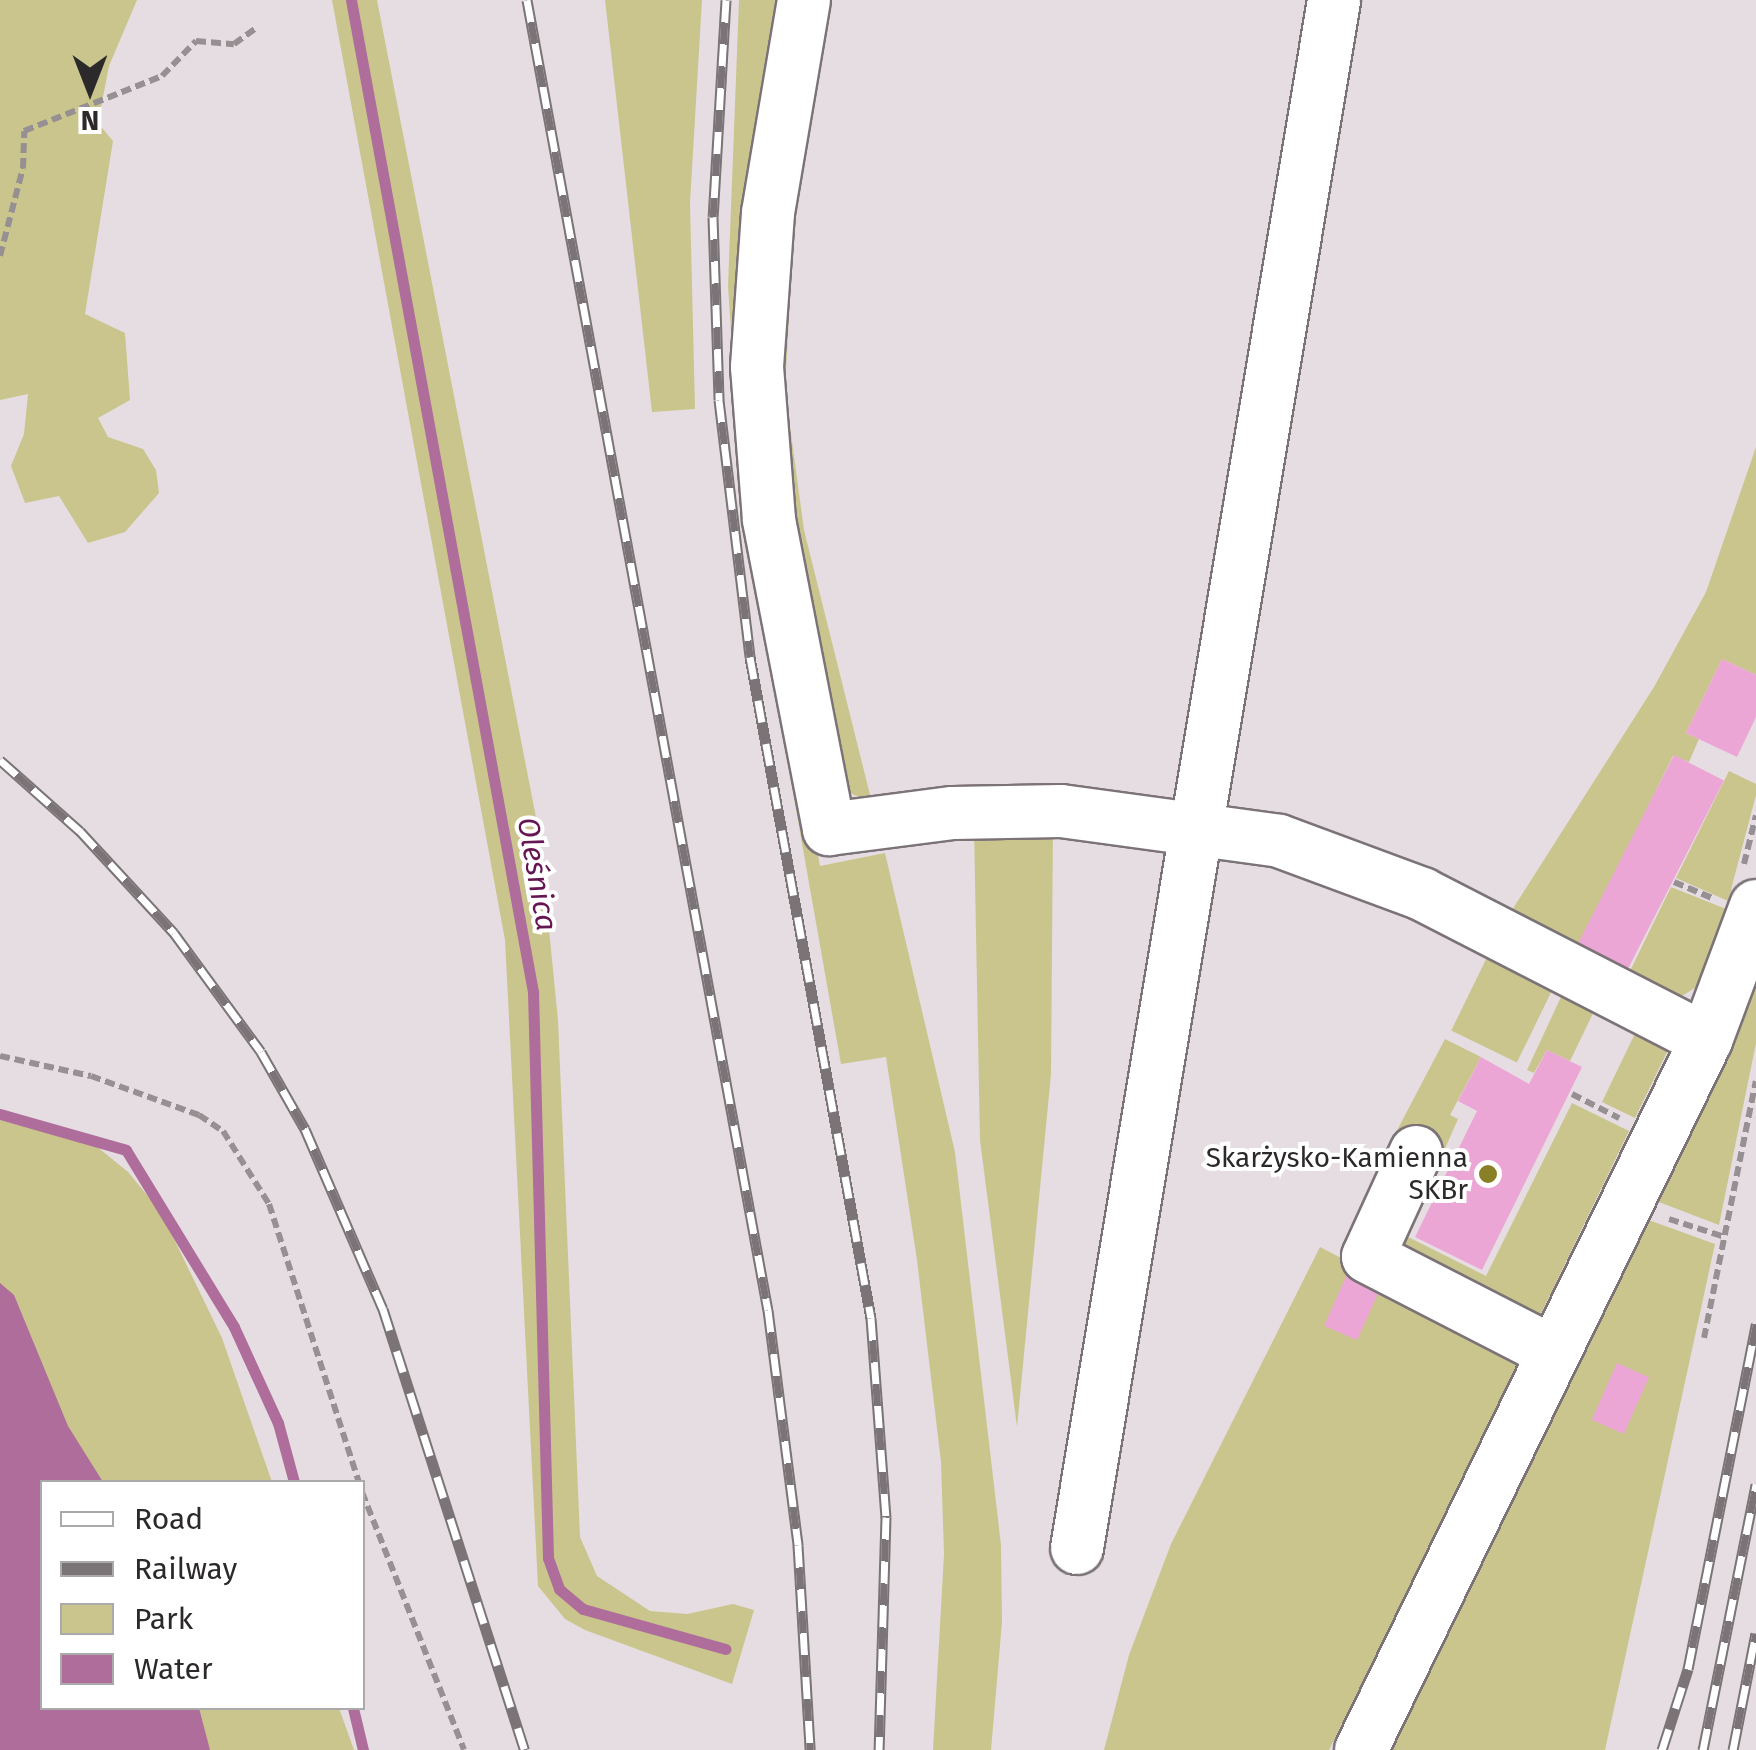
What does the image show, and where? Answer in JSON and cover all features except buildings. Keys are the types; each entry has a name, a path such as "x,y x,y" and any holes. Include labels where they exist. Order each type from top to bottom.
{"lane":[{"path":"804,0 768,213 757,367 769,520 829,830 954,813 1061,811 1279,841 1422,894 1706,1040"},
{"path":"1077,1548 1334,0"},
{"path":"1361,1750 1706,1040 1736,903"},
{"path":"1416,1152 1368,1256 1554,1352"}],"path":[{"path":"0,256 22,168 24,131 162,76 196,41 234,44 256,28"},
{"path":"1674,882 1736,903"},
{"path":"0,1056 92,1076 199,1115 223,1131 269,1204 358,1480"},
{"path":"1704,1338 1756,1081"},
{"path":"1572,1094 1638,1127"},
{"path":"1628,1199 1725,1237"},
{"path":"365,1500 464,1750"}],"green space":[{"path":"0,0 137,0 109,66 98,123 113,141 85,314 125,333 130,400 98,418 108,437 143,449 156,470 159,493 125,532 88,543 59,496 25,503 11,466 24,434 28,394 0,400"},
{"path":"332,0 377,0 540,838 558,1020 580,1537 597,1576 650,1611 687,1614 733,1604 754,1610 732,1684 585,1630 565,1619 538,1586 505,940"},
{"path":"605,0 702,0 690,203 695,409 652,412"},
{"path":"739,0 793,0 754,240 796,744 820,866 885,853 955,1152 1001,1545 1002,1622 991,1750 933,1750 944,1554 941,1462 917,1260 886,1057 841,1064 743,510 728,286"},
{"path":"813,0 831,0 794,226 785,389 804,530 872,803 850,793 810,678 770,287"},
{"path":"1756,447 1756,675 1722,659 1686,733 1699,739 1689,762 1673,756 1574,956 1505,921 1654,687 1706,592"},
{"path":"1729,771 1756,784 1756,795 1728,901 1676,878"},
{"path":"1053,827 1051,1074 1017,1427 980,1140 974,829"},
{"path":"1671,887 1726,909 1701,984 1682,996 1665,996 1629,973"},
{"path":"1492,947 1558,979 1517,1063 1451,1031"},
{"path":"1756,965 1756,1043 1719,1225 1651,1199"},
{"path":"1567,984 1600,999 1570,1061 1547,1050 1534,1073 1527,1070"},
{"path":"1642,1019 1669,1048 1635,1118 1602,1102"},
{"path":"1445,1039 1481,1057 1450,1115 1458,1119 1440,1160 1393,1138"},
{"path":"1572,1103 1629,1131 1536,1324 1401,1255 1402,1234 1486,1276"},
{"path":"0,1120 95,1145 128,1172 161,1212 222,1338 271,1480 40,1480 40,1710 340,1710 354,1750 0,1750"},
{"path":"1643,1218 1715,1244 1605,1750 1376,1750"},
{"path":"1320,1247 1524,1353 1329,1750 1104,1750 1129,1655 1171,1544"}],"water":[{"path":"0,1283 14,1295 68,1426 102,1480 40,1480 40,1710 200,1710 210,1750 0,1750"}],"waterway":[{"name":"Oleśnica","path":"351,0 533,992 548,1558 559,1589 583,1609 725,1649"},
{"path":"0,1114 126,1150 234,1327 278,1423 293,1480"},
{"path":"353,1710 363,1750"}],"railway":[{"path":"527,0 768,1310 798,1545 810,1750"},
{"path":"726,0 713,217 719,400 750,657 871,1318 886,1517 879,1750"},
{"path":"0,760 80,831 174,933 261,1052 305,1129 383,1309 525,1750"},
{"path":"1662,1750 1688,1669 1756,1324"},
{"path":"1703,1750 1756,1484"},
{"path":"1733,1750 1756,1633"}],"place":[{"name":"Skarżysko-Kamienna SKBr","path":"1488,1174"}]}
